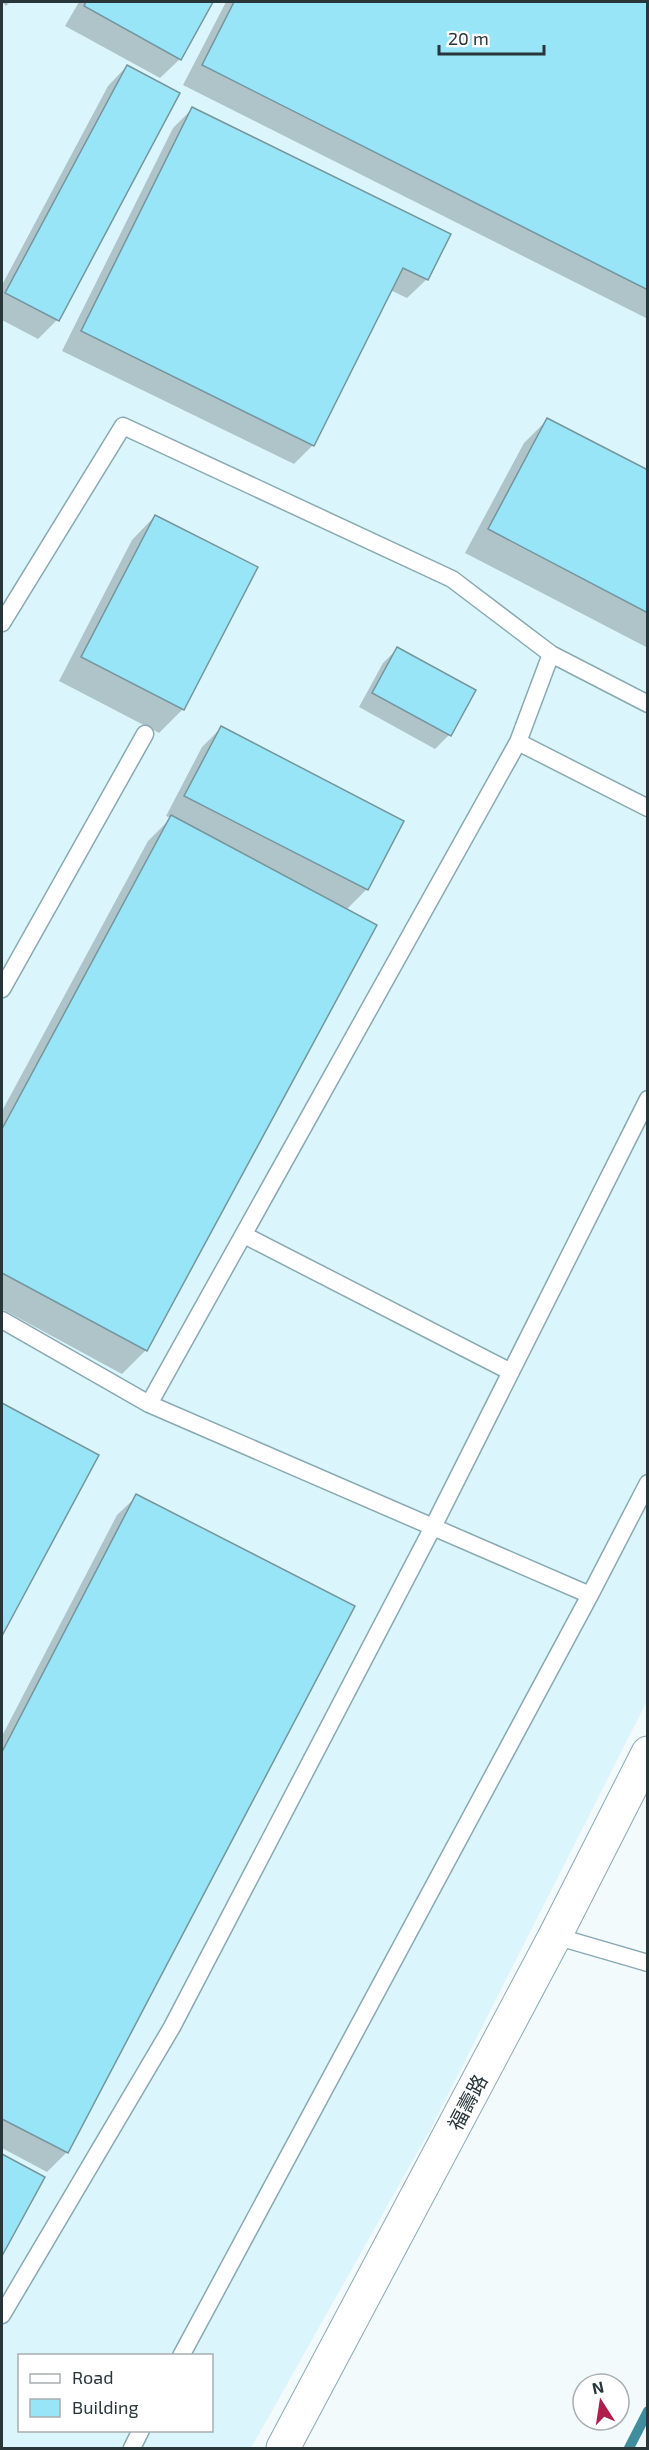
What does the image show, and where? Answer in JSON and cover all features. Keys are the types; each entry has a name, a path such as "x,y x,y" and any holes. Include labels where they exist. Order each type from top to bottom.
{"street":[{"name":"福壽路","path":"283,2448 646,1760"}],"lane":[{"path":"2,623 123,426 452,579 551,654 648,704"},
{"path":"149,1404 518,742 551,654"},
{"path":"2,989 145,734"},
{"path":"518,742 648,808"},
{"path":"2,2315 172,2027 434,1527 648,1099"},
{"path":"244,1235 511,1372"},
{"path":"2,1320 149,1404 590,1595"},
{"path":"182,2354 648,1483"},
{"path":"555,1936 648,1964"},
{"path":"132,2448 140,2432"}],"shaded area":[{"path":"2,2 647,2 647,1701 429,2132 251,2448 2,2448"}],"building":[{"path":"86,2 213,2 181,60 84,6"},
{"path":"234,2 648,2 648,290 202,65"},
{"path":"127,65 180,93 59,321 5,293"},
{"path":"192,107 451,234 428,280 403,268 314,446 81,331"},
{"path":"547,418 648,470 648,613 488,529"},
{"path":"155,515 258,567 184,710 81,657"},
{"path":"397,647 476,690 451,736 372,693"},
{"path":"221,726 404,821 368,890 184,796"},
{"path":"171,815 377,925 147,1351 2,1273 2,1129"},
{"path":"2,1403 99,1455 2,1636"},
{"path":"136,1494 355,1606 68,2153 2,2119 2,1752"},
{"path":"2,2154 45,2177 2,2256"}],"waterway":[{"path":"629,2448 648,2411"}]}
